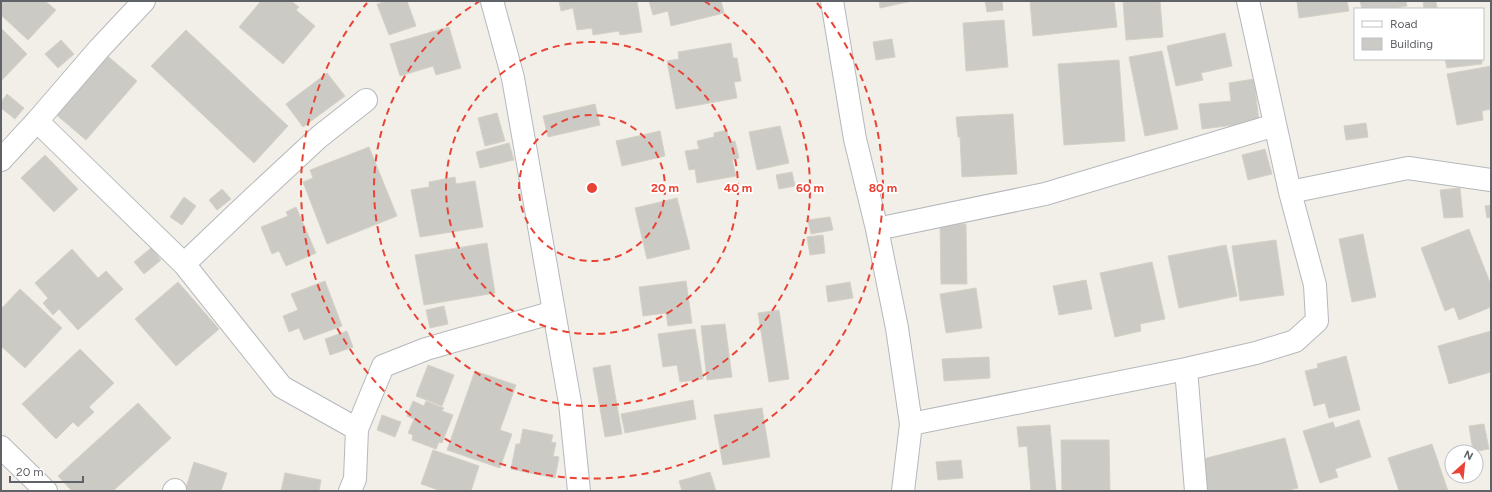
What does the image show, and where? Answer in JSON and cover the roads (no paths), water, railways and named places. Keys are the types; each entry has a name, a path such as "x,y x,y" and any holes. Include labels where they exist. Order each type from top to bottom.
{"street":[{"path":"1,160 99,49 144,1"},
{"path":"492,1 513,78 570,402 580,491"},
{"path":"832,1 855,139 877,229 897,328 911,424 903,491"},
{"path":"911,424 1186,370 1256,353 1295,341 1317,320 1315,285 1290,192 1248,1"},
{"path":"184,264 319,137 366,100"},
{"path":"37,121 184,264 282,387 357,429"},
{"path":"877,229 1045,194 1275,125"},
{"path":"1290,192 1408,168 1491,180"},
{"path":"350,491 356,479 357,429 383,366 426,349 554,312"},
{"path":"1186,370 1196,491"},
{"path":"1,447 46,491"}]}
